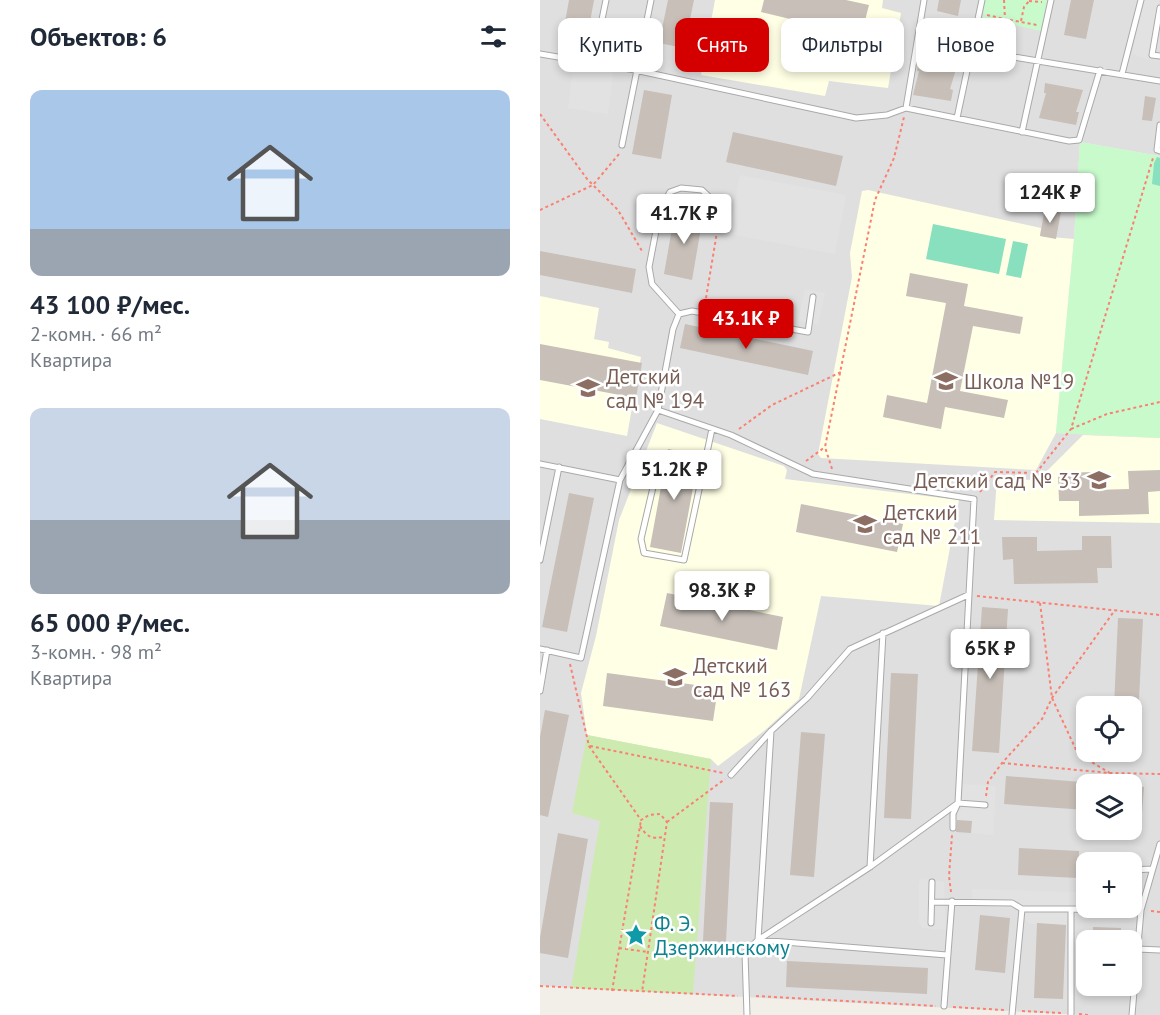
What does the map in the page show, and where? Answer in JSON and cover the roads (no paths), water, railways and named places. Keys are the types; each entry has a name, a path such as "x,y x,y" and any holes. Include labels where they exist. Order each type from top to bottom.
{"lane":[{"path":"602,18 606,0"},
{"path":"647,18 651,0"},
{"path":"921,18 924,0"},
{"path":"978,18 982,0"},
{"path":"1122,74 1141,0"},
{"path":"1022,132 1051,1"},
{"path":"1160,9 1152,55 1160,56"},
{"path":"906,108 916,48"},
{"path":"540,54 558,57"},
{"path":"1016,57 1160,81"},
{"path":"644,72 856,118 887,115 906,108 1069,141 1079,140 1100,70"},
{"path":"622,145 635,72"},
{"path":"957,118 966,72"},
{"path":"1158,150 1160,125"},
{"path":"679,314 652,284 650,263 660,210 670,192 681,188 702,190 721,208 718,224"},
{"path":"679,314 692,311 808,332 813,297"},
{"path":"540,691 543,650 580,658 620,480 658,410 673,329 679,314"},
{"path":"658,410 731,435 797,467 835,478 974,499 958,803 953,814 953,828"},
{"path":"654,483 641,539 644,553 684,560 712,429"},
{"path":"540,464 620,480"},
{"path":"540,560 559,467"},
{"path":"731,775 771,731 807,698 850,649 968,595"},
{"path":"870,867 883,633"},
{"path":"758,940 771,731"},
{"path":"747,1015 745,953 758,940 870,867 958,803 985,805"},
{"path":"1142,906 1160,844"},
{"path":"1142,870 1152,869"},
{"path":"931,923 932,882"},
{"path":"944,1006 952,901"},
{"path":"932,902 1012,903 1022,909 1076,909"},
{"path":"1012,1013 1022,909"},
{"path":"1071,909 1071,1014"},
{"path":"758,940 947,955"},
{"path":"1142,949 1160,950"},
{"path":"1132,1015 1133,996"}],"place":[{"name":"Школа №19","path":"946,381"},
{"name":"Детский сад № 194","path":"588,388"},
{"name":"Детский сад № 33","path":"1099,480"},
{"name":"Детский сад № 211","path":"865,524"},
{"name":"Детский сад № 163","path":"675,677"},
{"name":"Ф. Э. Дзержинскому","path":"636,935"}]}
